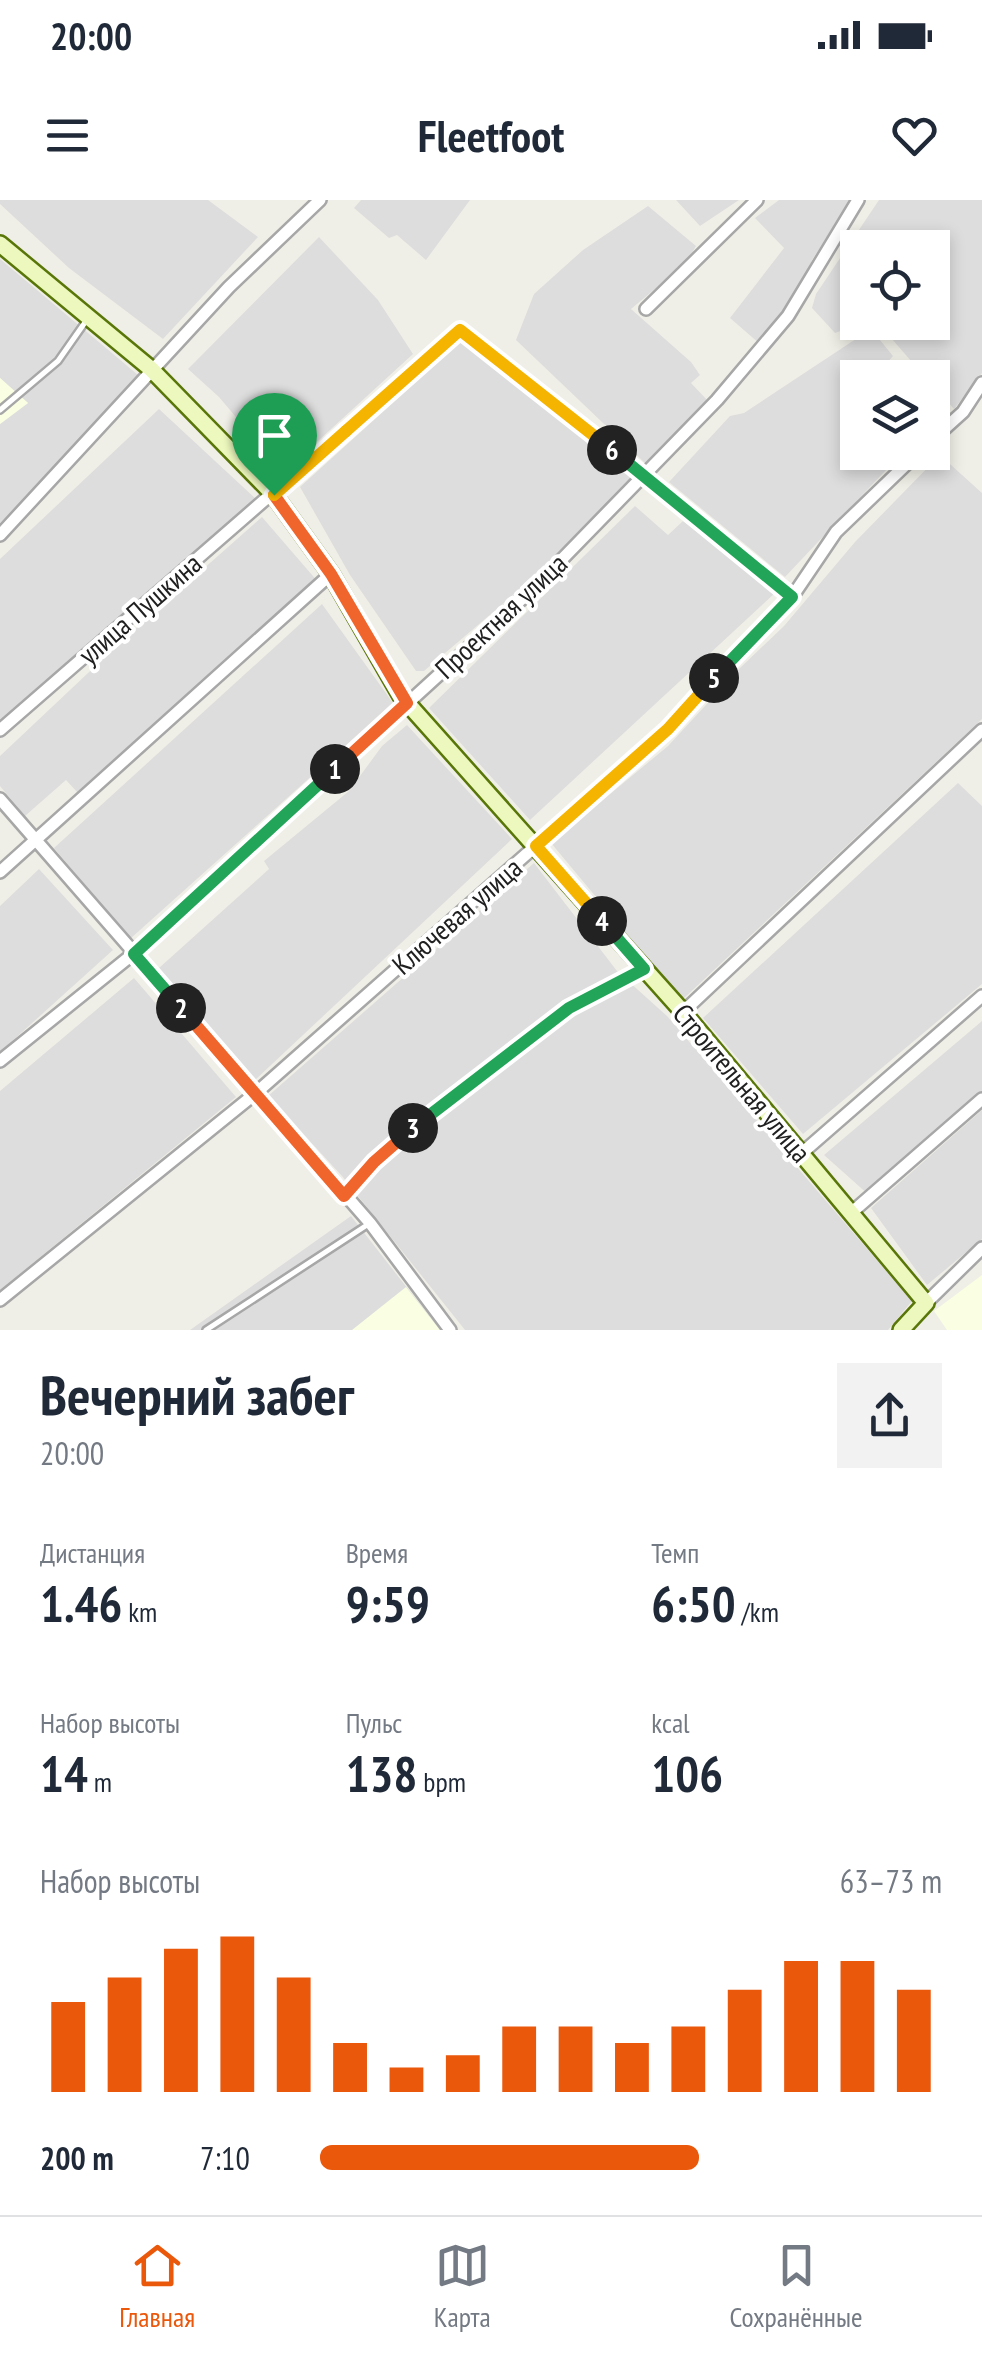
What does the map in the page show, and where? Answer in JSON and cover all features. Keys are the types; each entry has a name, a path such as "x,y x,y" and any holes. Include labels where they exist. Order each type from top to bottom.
{"street":[{"path":"0,534 229,286 320,200"},
{"path":"646,308 756,200"},
{"name":"Проектная улица","path":"0,1061 134,954 535,586 645,476 717,400 788,316 858,200"},
{"name":"Строительная улица","path":"0,244 151,368 274,495 331,574 407,703 683,1012 926,1303"},
{"name":"улица Пушкина","path":"0,730 460,330 645,476"},
{"path":"950,423 982,383"},
{"name":"Ключевая улица","path":"0,1300 256,1094 668,729 792,597 836,532 900,470"},
{"path":"645,476 792,597"},
{"path":"0,872 331,574"},
{"path":"683,1012 982,730"},
{"path":"0,799 370,1223 450,1330"},
{"path":"802,1153 982,996"},
{"path":"851,1212 982,1099"},
{"path":"901,1330 982,1248"}],"lane":[{"path":"0,410 58,361 88,318"},
{"path":"344,1196 393,1143 513,1048 569,1008 644,969"},
{"path":"206,1330 370,1223"}],"shaded area":[{"path":"0,200 208,200 258,237 163,339 69,268"},
{"path":"361,200 470,200 426,260 397,235 389,238 354,208"},
{"path":"676,200 739,200 700,226"},
{"path":"779,200 851,200 812,260 791,312 760,344 730,318 784,248 755,218"},
{"path":"879,200 982,200 982,373 954,409 950,405 950,360 910,360 893,340 950,340 950,230 859,230"},
{"path":"648,206 696,246 686,263 631,309 691,362 700,375 691,383 709,402 646,464 516,340 534,294 583,250"},
{"path":"319,237 378,300 413,354 283,473 219,397 188,369"},
{"path":"840,258 840,331 835,333 812,308 816,294"},
{"path":"0,259 144,380 0,523 0,424 28,403 0,378"},
{"path":"854,340 880,340 893,356 890,360 840,360 840,470 886,470 785,577 669,482 730,416 744,413"},
{"path":"461,341 633,477 526,584 424,671 416,671 350,575 300,487"},
{"path":"0,378 28,403 0,424"},
{"path":"159,409 256,499 0,728 0,559"},
{"path":"950,464 982,493 982,719 682,1000 551,843 668,746 784,626 855,542 925,470 950,470"},
{"path":"635,506 668,535 683,521 775,593 530,820 429,708"},
{"path":"262,517 319,583 78,793 66,780 25,816 0,786 0,756"},
{"path":"322,604 393,703 130,939 54,848"},
{"path":"407,725 512,839 254,1081 159,968 269,869 264,861 349,791 382,746"},
{"path":"958,783 982,806 982,984 803,1134 703,1018"},
{"path":"534,863 617,971 667,1016 912,1301 888,1330 465,1330 342,1176 268,1096"},
{"path":"39,869 113,950 0,1052 0,906"},
{"path":"134,978 236,1097 0,1290 0,1091"},
{"path":"982,1021 982,1100 870,1196 824,1155"},
{"path":"982,1110 982,1239 927,1285 871,1208"},
{"path":"351,1216 440,1330 190,1330"},
{"path":"982,1275 982,1330 947,1330 934,1311"},
{"path":"406,1287 440,1330 352,1330"}],"route":[{"path":"460,330 792,597 668,729 536,846 644,969 569,1008 513,1048 393,1143 344,1196 134,954 407,703 331,574 274,495 460,330"}]}
